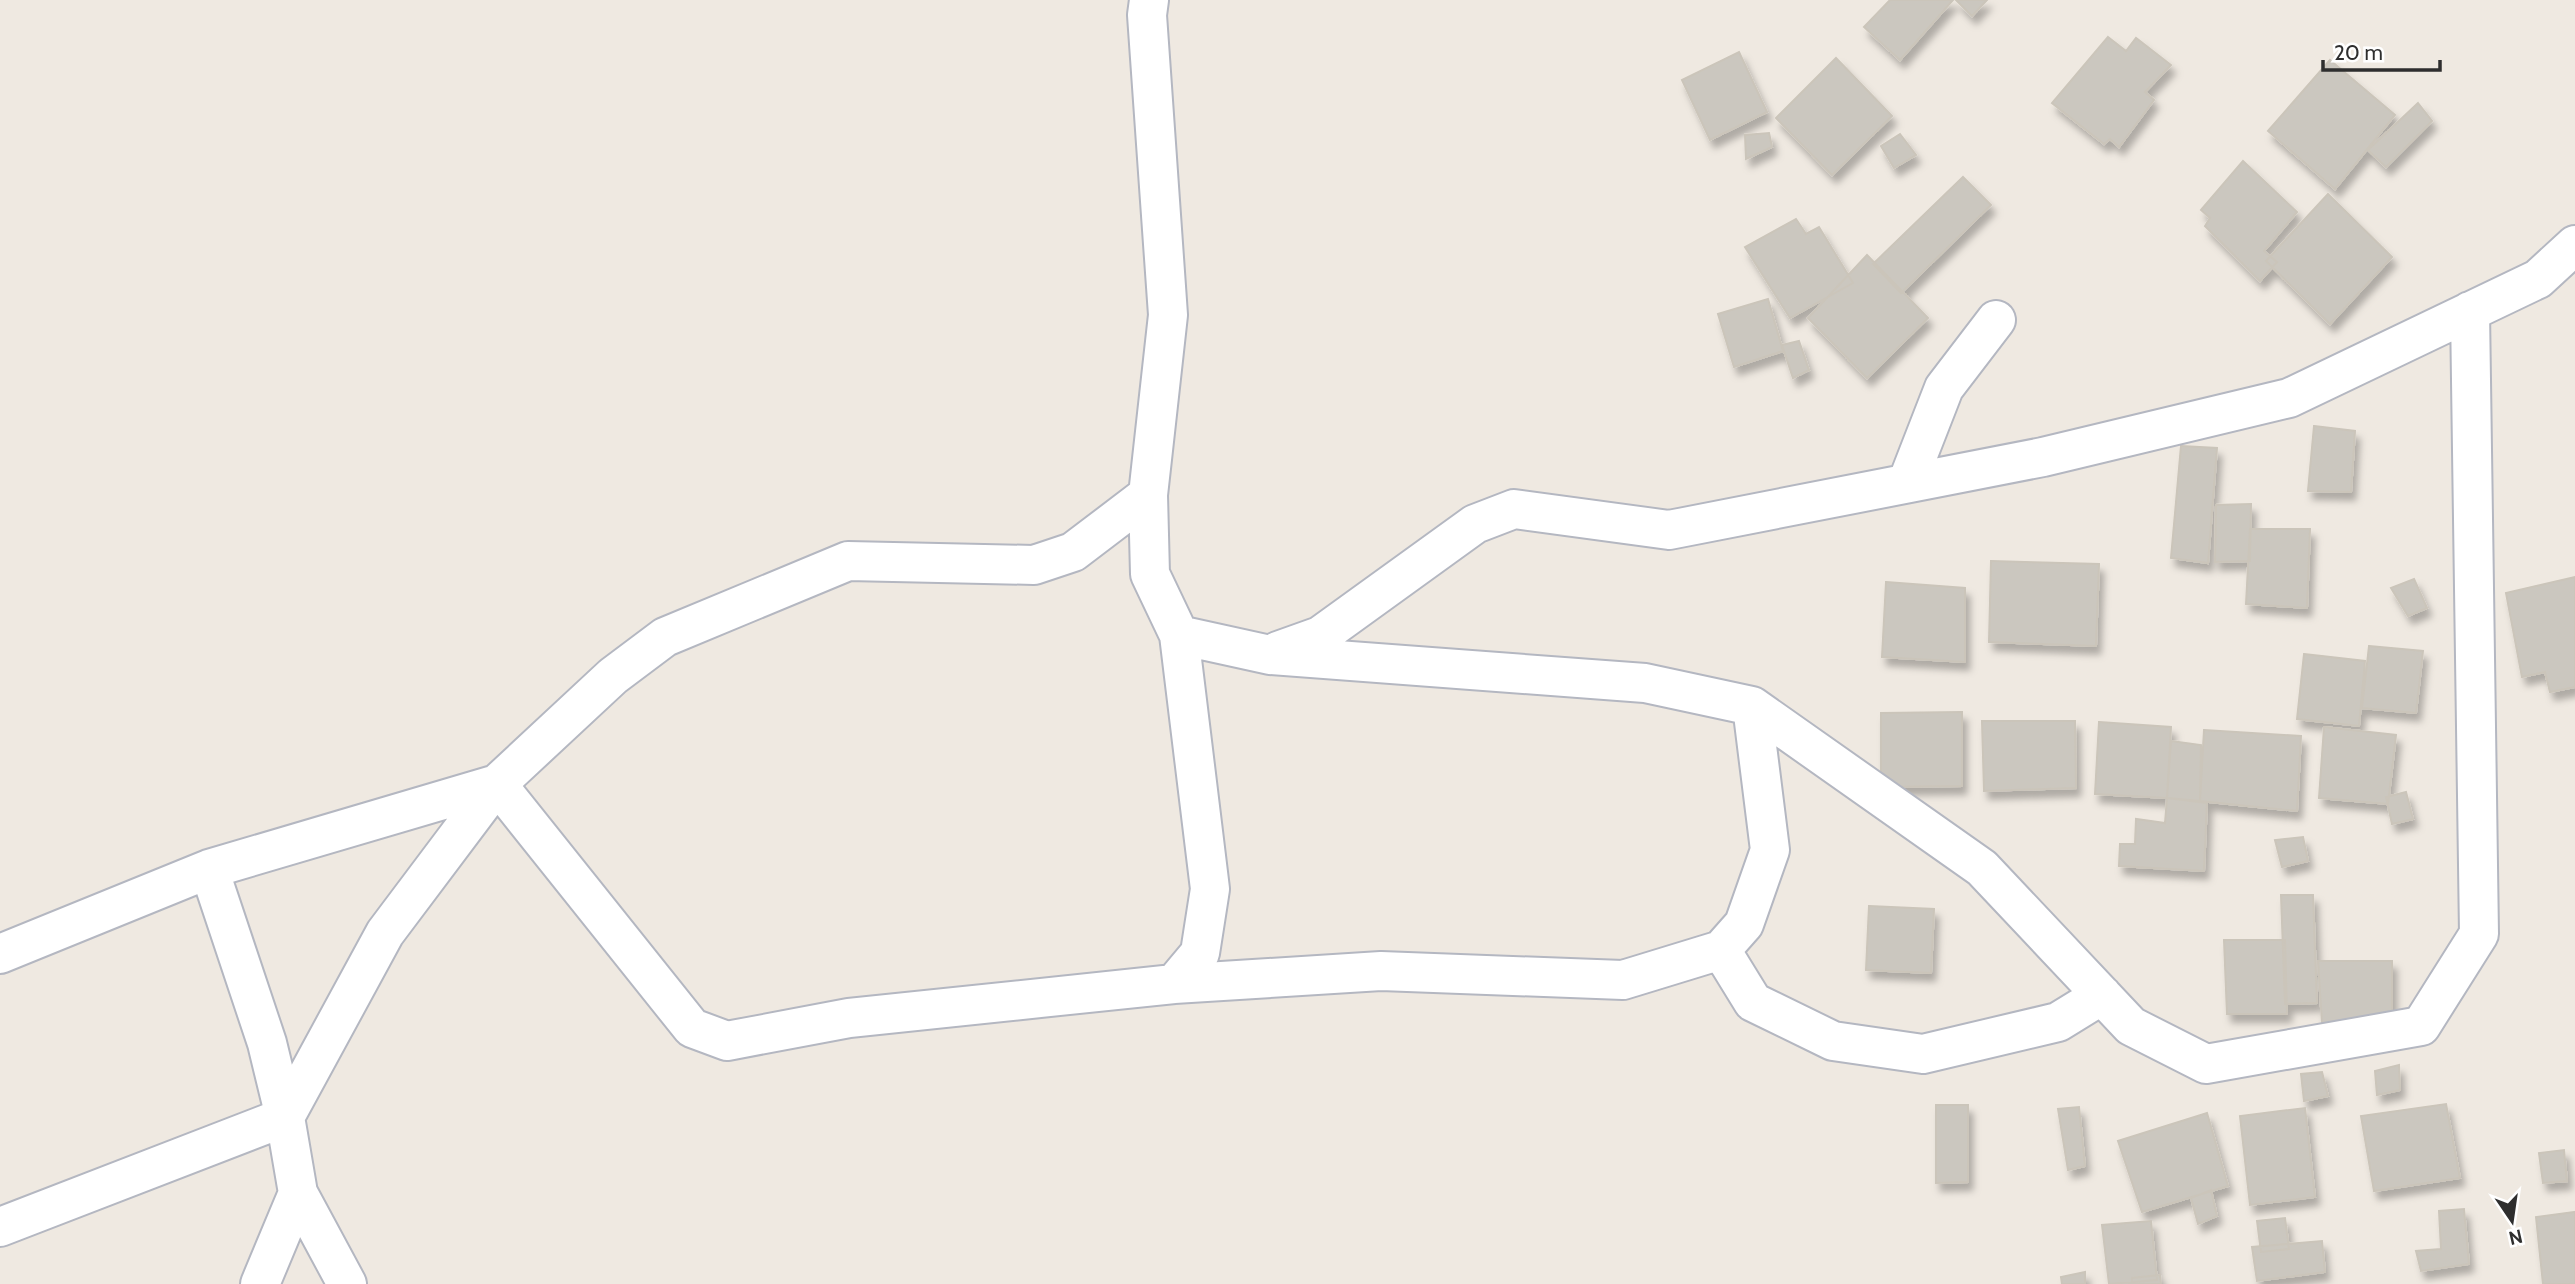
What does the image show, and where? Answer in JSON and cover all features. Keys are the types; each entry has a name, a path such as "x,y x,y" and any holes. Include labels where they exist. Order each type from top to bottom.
{"street":[{"path":"1149,0 1147,15 1168,315 1148,495 1150,573 1180,635 1210,889 1200,953 1174,984"},
{"path":"1270,654 1320,636 1475,524 1514,509 1669,530 2043,457 2290,398 2538,279 2575,245"},
{"path":"1180,635 1270,654 1644,683 1752,706 1982,867 2131,1026 2206,1064 2421,1026 2479,934 2470,311"},
{"path":"1907,484 1944,388 1996,320"},
{"path":"0,1227 285,1117 385,933 497,784 613,676 665,638 849,561 1034,565 1073,552 1148,495"},
{"path":"497,784 691,1028 727,1041 849,1018 1174,984 1381,971 1623,980 1721,950 1744,924 1770,850 1752,706"},
{"path":"0,954 209,870 497,784"},
{"path":"209,870 267,1043 285,1117 298,1193 347,1284"},
{"path":"1721,950 1753,1002 1833,1041 1923,1054 2058,1023 2131,1026"},
{"path":"2058,1023 2102,995"},
{"path":"260,1284 298,1193"}],"building":[{"path":"1890,0 1953,0 1900,60 1864,27"},
{"path":"1956,0 1987,0 1972,16"},
{"path":"2108,37 2126,51 2136,38 2171,65 2145,92 2154,100 2119,147 2110,139 2104,144 2052,103"},
{"path":"1739,52 1767,112 1710,140 1682,80"},
{"path":"1836,58 1892,116 1832,175 1776,118"},
{"path":"2330,60 2395,115 2335,189 2268,131"},
{"path":"2418,103 2432,121 2386,167 2368,150"},
{"path":"1769,133 1772,147 1746,159 1745,135"},
{"path":"1900,134 1916,155 1894,168 1881,146"},
{"path":"2243,161 2297,212 2264,251 2277,262 2260,281 2205,226 2210,218 2201,210"},
{"path":"1963,177 1991,205 1901,293 1873,264"},
{"path":"2328,194 2392,257 2330,324 2266,261"},
{"path":"1796,219 1806,234 1819,227 1853,283 1790,318 1745,247"},
{"path":"1867,255 1928,318 1867,378 1808,318"},
{"path":"1768,299 1783,351 1734,367 1718,314"},
{"path":"1799,341 1809,370 1793,378 1782,345"},
{"path":"2314,426 2355,431 2351,492 2308,491"},
{"path":"2181,446 2217,448 2208,563 2171,558"},
{"path":"2251,504 2250,561 2215,562 2216,505"},
{"path":"2250,529 2310,529 2307,608 2246,604"},
{"path":"1991,561 2099,564 2096,646 1989,642"},
{"path":"2575,577 2575,687 2550,692 2545,672 2522,677 2506,593"},
{"path":"2414,579 2427,608 2408,616 2391,588"},
{"path":"1886,582 1965,588 1965,662 1882,657"},
{"path":"2369,646 2423,651 2416,713 2362,708"},
{"path":"2304,654 2365,661 2359,726 2297,719"},
{"path":"1962,712 1962,786 1881,787 1881,713"},
{"path":"1982,721 2075,721 2076,788 1984,791"},
{"path":"2099,722 2171,727 2167,798 2095,794"},
{"path":"2324,727 2396,735 2388,804 2319,798"},
{"path":"2204,730 2301,736 2297,811 2200,801"},
{"path":"2171,741 2201,745 2200,801 2167,798"},
{"path":"2406,792 2413,819 2392,824 2386,797"},
{"path":"2167,798 2207,803 2204,871 2119,866 2120,844 2135,844 2136,819 2165,823"},
{"path":"2303,837 2308,861 2282,867 2275,840"},
{"path":"2281,895 2313,895 2317,1003 2285,1004"},
{"path":"1869,906 1934,909 1931,973 1866,970"},
{"path":"2224,940 2285,940 2287,1014 2227,1014"},
{"path":"2318,961 2392,961 2392,1021 2322,1023"},
{"path":"2399,1065 2400,1090 2377,1095 2375,1071"},
{"path":"2322,1072 2328,1096 2304,1101 2301,1074"},
{"path":"2446,1104 2460,1178 2374,1191 2361,1116"},
{"path":"1936,1105 1968,1105 1968,1182 1936,1183"},
{"path":"2079,1107 2085,1166 2068,1170 2058,1109"},
{"path":"2305,1108 2315,1197 2250,1205 2240,1116"},
{"path":"2207,1113 2228,1186 2142,1212 2118,1141"},
{"path":"2564,1150 2567,1181 2543,1183 2539,1153"},
{"path":"2211,1190 2217,1216 2198,1224 2191,1198"},
{"path":"2464,1209 2469,1264 2421,1271 2416,1251 2441,1249 2439,1211"},
{"path":"2575,1212 2575,1284 2543,1284 2536,1217"},
{"path":"2285,1218 2289,1249 2261,1252 2257,1221"},
{"path":"2151,1221 2157,1280 2109,1284 2102,1225"},
{"path":"2322,1241 2325,1272 2257,1281 2252,1247"},
{"path":"2085,1272 2085,1284 2062,1284 2061,1277"},
{"path":"2160,1275 2161,1284 2132,1284 2132,1278"}]}
